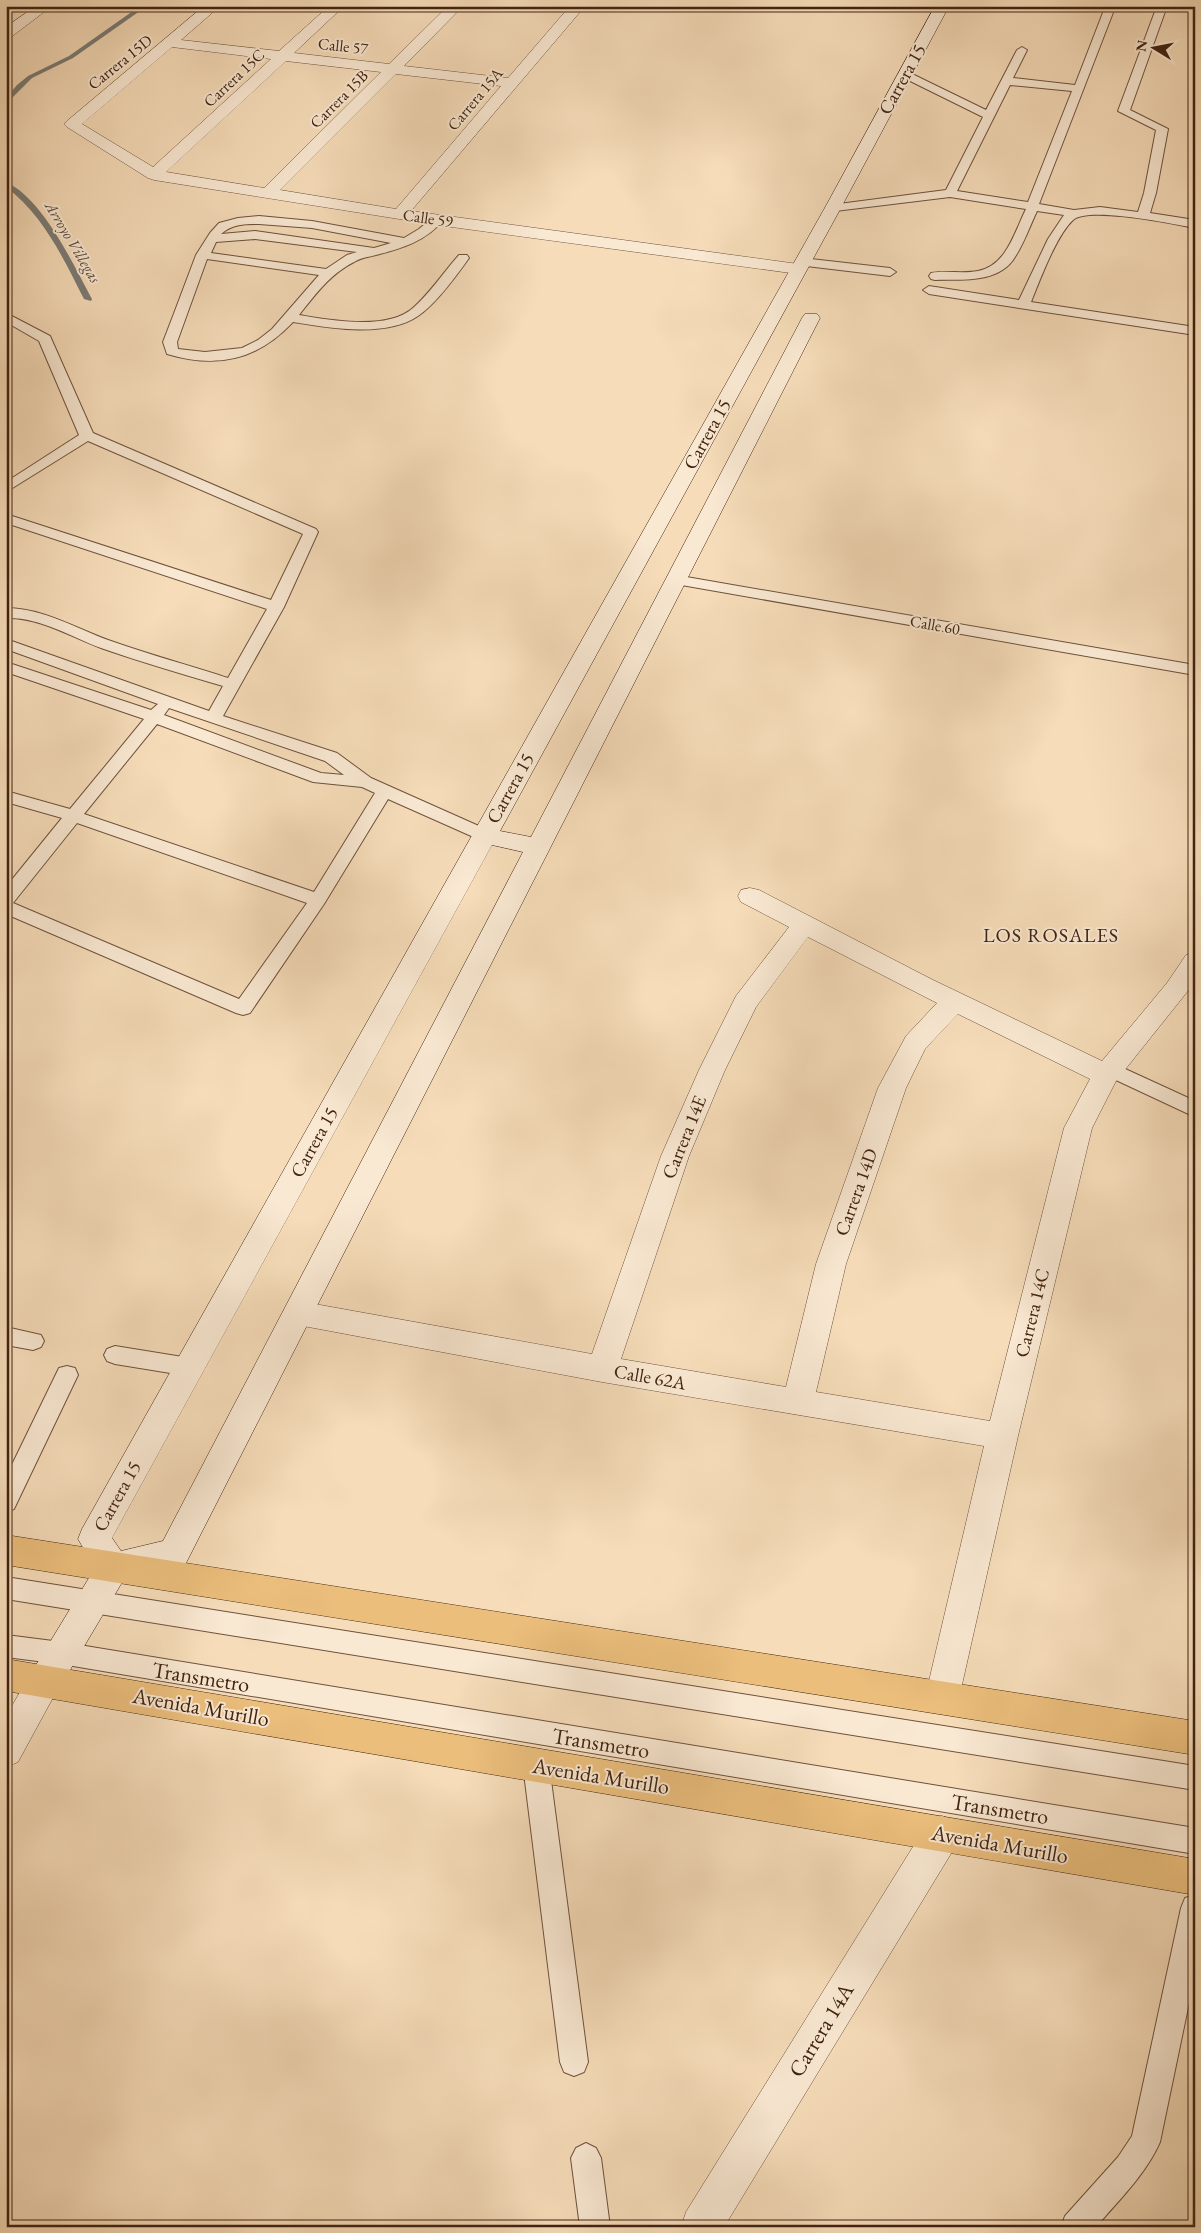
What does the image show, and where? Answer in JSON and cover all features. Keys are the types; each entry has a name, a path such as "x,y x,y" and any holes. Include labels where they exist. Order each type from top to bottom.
{"main road":[{"path":"6,1550 1195,1738"},
{"name":"Avenida Murillo","path":"6,1675 53,1667 536,1765 1195,1877"}],"street":[{"path":"6,34 45,6"},
{"name":"Carrera 15D","path":"72,124 213,6"},
{"name":"Carrera 15C","path":"154,175 337,6"},
{"name":"Carrera 15B","path":"267,194 456,6"},
{"name":"Carrera 15A","path":"400,214 578,6"},
{"name":"Carrera 15","path":"807,304 713,463 484,835 94,1539 113,1567 174,1553 675,580 713,463 774,313 942,6"},
{"name":"Calle 57","path":"170,43 512,83"},
{"name":"Calle 59","path":"72,124 154,175 437,220 800,265"},
{"path":"774,313 807,304 800,265"},
{"path":"484,835 538,847"},
{"path":"750,896 955,1001 1108,1072"},
{"name":"Carrera 14E","path":"602,1369 674,1156 712,1070 745,1003 804,924"},
{"name":"Carrera 14C","path":"942,1698 1002,1436 1078,1128 1092,1098 1108,1072 1191,975"},
{"name":"Carrera 14D","path":"798,1402 831,1264 892,1088 915,1043 955,1001"},
{"name":"Calle 62A","path":"298,1313 602,1369 1002,1436"},
{"path":"6,1750 113,1567"},
{"name":"Carrera 14A","path":"701,2227 942,1834"}],"lane":[{"path":"935,276 979,275 999,266 1009,257 1032,208 1077,88 1109,10 1107,6"},
{"path":"1143,216 1150,193 1162,129 1124,111 1162,6"},
{"path":"950,193 1022,50"},
{"path":"904,74 977,108 989,116"},
{"path":"1007,81 1077,88"},
{"path":"831,209 950,193 1032,208 1072,213 1089,211 1143,216 1195,224"},
{"path":"1023,304 1060,226 1072,213"},
{"path":"406,242 329,227 270,220 236,221 221,226 202,255 170,342 172,351 187,356 206,357 246,352 263,344 291,318 329,273 352,258 406,242 431,228 437,220"},
{"path":"212,239 255,235 376,251"},
{"path":"202,255 329,273"},
{"path":"291,318 322,323 375,324 396,322 414,315 463,258"},
{"path":"800,265 888,277"},
{"path":"929,290 1195,331"},
{"path":"6,317 45,339 87,436 311,532 276,607 213,718"},
{"path":"6,488 87,436"},
{"path":"6,518 276,607"},
{"name":"Calle 60","path":"675,580 1195,670"},
{"path":"6,613 13,612 30,616 107,645 232,684"},
{"path":"6,644 168,700 213,718 331,757 364,782"},
{"path":"6,667 155,717 319,778 364,782 484,835"},
{"path":"6,899 168,700"},
{"path":"6,907 244,1008 318,900 385,790"},
{"path":"6,796 73,816 318,900"},
{"path":"1108,1072 1195,1110"},
{"path":"6,1336 33,1341"},
{"path":"115,1356 189,1367"},
{"path":"6,1502 67,1375"},
{"path":"6,1588 1195,1778"},
{"name":"Transmetro","path":"6,1646 53,1667 1195,1841"},
{"path":"536,1765 574,2062"},
{"path":"1076,2227 1128,2167 1145,2142 1195,1908"},
{"path":"586,2158 595,2227"}],"waterway":[{"name":"Arroyo Villegas","path":"6,102 19,86 30,77 71,57 135,12 140,6"},
{"name":"Arroyo Villegas","path":"6,184 20,195 44,221 88,299"}],"district":[{"name":"LOS ROSALES","path":"1051,935"}]}
